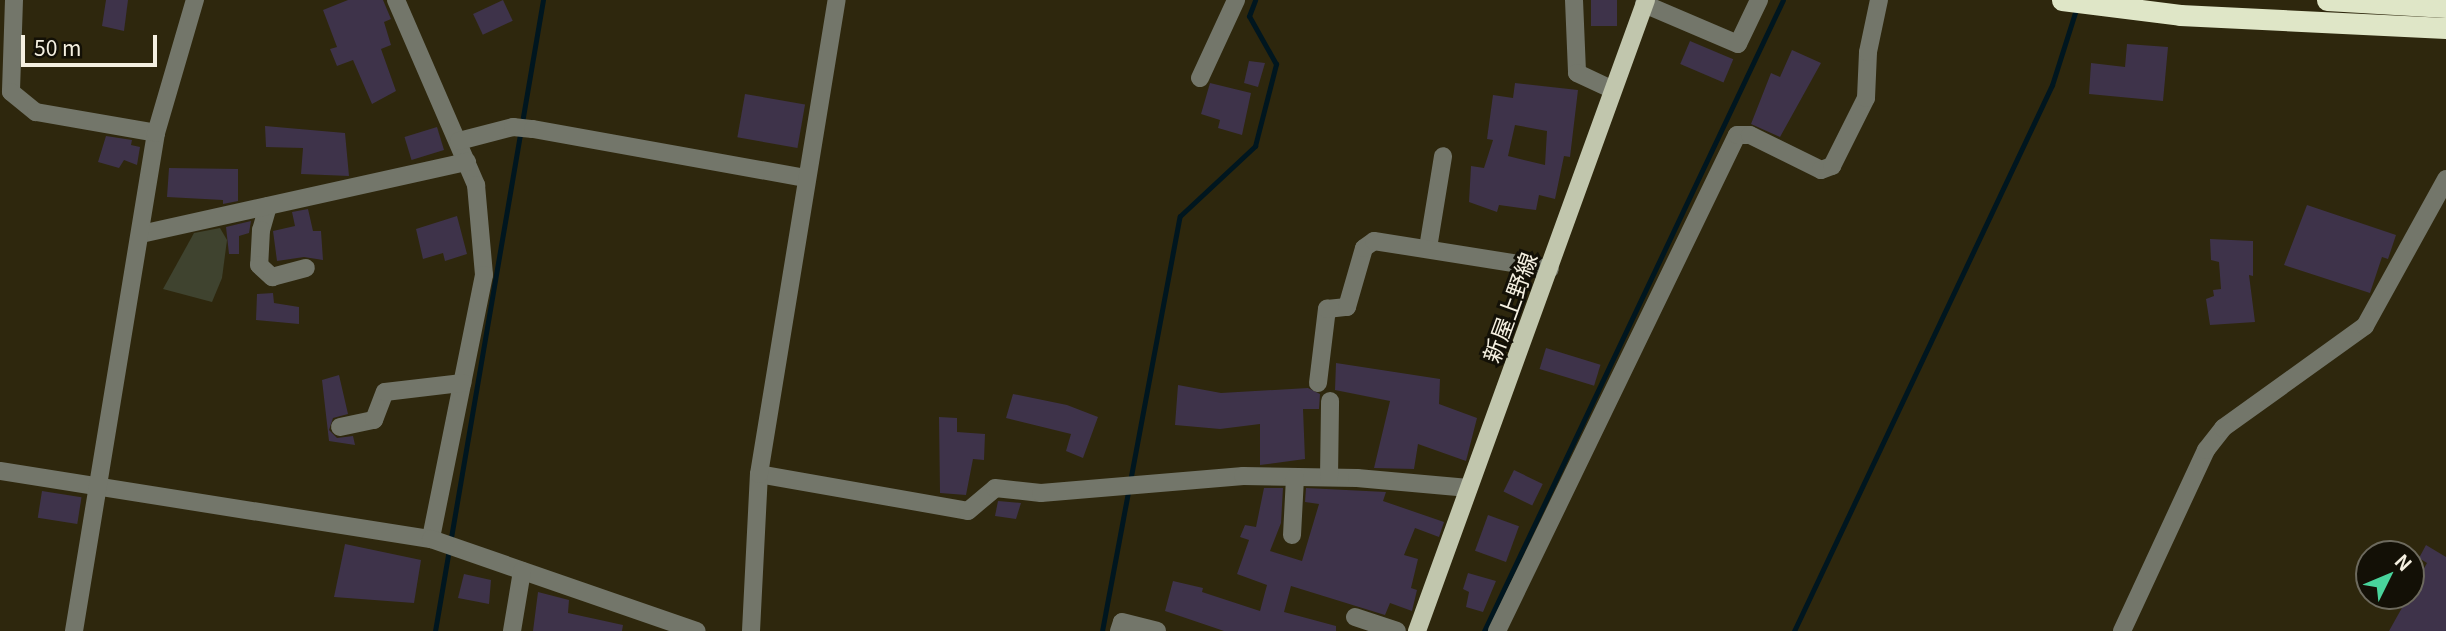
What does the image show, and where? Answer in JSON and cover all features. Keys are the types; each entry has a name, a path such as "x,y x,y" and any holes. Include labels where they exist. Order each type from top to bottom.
{"highway":[{"path":"2062,0 2446,27"},
{"path":"2328,0 2446,7"}],"main road":[{"name":"新屋上野線","path":"1417,631 1645,2"}],"street":[{"path":"14,0 11,92 36,112 156,133"},
{"path":"74,631 156,133 195,0"},
{"path":"396,0 476,185 484,275 431,540"},
{"path":"751,631 759,474 805,178 837,0"},
{"path":"1200,78 1236,0"},
{"path":"1574,0 1577,73 1612,89"},
{"path":"1645,2 1738,44 1759,0"},
{"path":"1497,631 1737,135 1750,135 1821,170 1832,166 1866,97 1868,52 1879,0"},
{"path":"458,141 513,127 533,129 805,178"},
{"path":"1428,248 1443,156"},
{"path":"141,234 467,162"},
{"path":"2122,631 2206,450 2223,428 2365,326 2446,179"},
{"path":"268,206 261,230 259,265 272,277 306,268"},
{"path":"1318,383 1327,309 1347,307 1364,248 1374,241 1550,269"},
{"path":"340,428 374,420 385,392 462,383"},
{"path":"1329,477 1330,401"},
{"path":"0,471 431,540 696,631"},
{"path":"759,474 968,511 995,488 1041,493 1243,476 1329,477 1469,488"},
{"path":"1292,535 1295,477"},
{"path":"512,631 522,571"},
{"path":"1355,617 1397,631"},
{"path":"1119,631 1122,622 1157,631"}],"green space":[{"path":"220,228 227,240 222,278 212,302 163,289 194,233"}],"building":[{"path":"106,0 128,0 124,31 102,26"},
{"path":"348,0 383,0 391,19 384,22 391,45 381,49 396,91 372,104 353,60 337,66 330,49 337,47 323,10"},
{"path":"503,0 513,21 483,35 473,14"},
{"path":"1591,0 1617,0 1617,26 1591,26"},
{"path":"1690,41 1733,59 1723,82 1680,64"},
{"path":"2127,44 2168,47 2163,101 2089,94 2091,63 2125,67"},
{"path":"1792,50 1821,63 1780,137 1751,124 1771,73 1780,77"},
{"path":"1249,61 1265,63 1258,87 1244,83"},
{"path":"1210,83 1251,93 1242,135 1218,128 1220,120 1201,114"},
{"path":"1515,83 1578,90 1570,157 1564,156 1555,199 1539,195 1536,210 1499,205 1497,212 1469,202 1471,166 1484,168 1493,140 1487,139 1493,95 1513,98","holes":["1515,125 1547,131 1545,165 1508,156"]},
{"path":"745,94 805,105 797,148 737,137"},
{"path":"265,126 345,133 349,176 301,174 303,148 266,147"},
{"path":"437,127 444,150 412,160 404,137"},
{"path":"106,136 132,140 131,145 140,147 137,165 124,160 119,168 98,162"},
{"path":"169,168 238,169 238,201 223,204 223,200 167,197"},
{"path":"2307,205 2396,235 2388,259 2382,257 2370,293 2284,265"},
{"path":"308,209 313,231 321,231 323,260 304,257 277,261 273,231 295,226 292,212"},
{"path":"457,216 467,254 445,261 443,253 423,259 416,229"},
{"path":"251,221 249,233 239,236 239,254 229,254 226,227"},
{"path":"2210,239 2253,241 2253,276 2249,275 2255,322 2210,325 2206,299 2214,296 2213,290 2221,289 2219,262 2211,260"},
{"path":"273,293 274,303 299,307 299,324 256,320 257,294"},
{"path":"1546,348 1601,365 1594,386 1540,369"},
{"path":"1336,363 1440,379 1439,404 1477,418 1466,461 1418,444 1414,469 1374,468 1390,401 1335,390"},
{"path":"339,375 348,414 333,418 329,430 337,438 353,436 355,445 329,441 322,380"},
{"path":"1178,385 1221,393 1308,388 1320,394 1319,409 1303,409 1305,459 1260,465 1260,424 1220,429 1175,425"},
{"path":"1013,394 1067,405 1098,417 1083,458 1066,451 1071,434 1006,418"},
{"path":"939,417 957,418 957,432 985,434 984,460 973,459 966,495 940,493"},
{"path":"1514,470 1543,484 1532,506 1503,492"},
{"path":"1264,488 1283,488 1281,523 1270,551 1302,561 1319,504 1305,502 1306,488 1386,492 1383,501 1444,522 1439,537 1415,528 1404,555 1418,559 1411,588 1417,590 1412,611 1390,603 1385,615 1291,586 1284,612 1336,626 1336,631 1224,631 1165,611 1173,581 1203,588 1202,592 1260,611 1267,585 1237,574 1249,540 1240,537 1245,525 1256,527"},
{"path":"42,491 82,497 77,524 38,518"},
{"path":"998,501 1021,503 1016,519 995,516"},
{"path":"1488,515 1519,526 1506,562 1475,551"},
{"path":"345,544 421,560 414,603 334,597"},
{"path":"2426,545 2446,557 2446,631 2389,631 2401,610 2425,610"},
{"path":"1468,573 1496,581 1483,612 1466,607 1469,592 1463,589"},
{"path":"464,574 491,580 489,604 458,598"},
{"path":"538,592 569,600 568,613 623,625 622,631 533,631"}],"waterway":[{"path":"435,631 543,0"},
{"path":"1102,631 1180,216 1255,146 1276,64 1249,16 1255,0"},
{"path":"1484,631 1783,0"},
{"path":"1794,631 2052,85 2077,6"}]}
